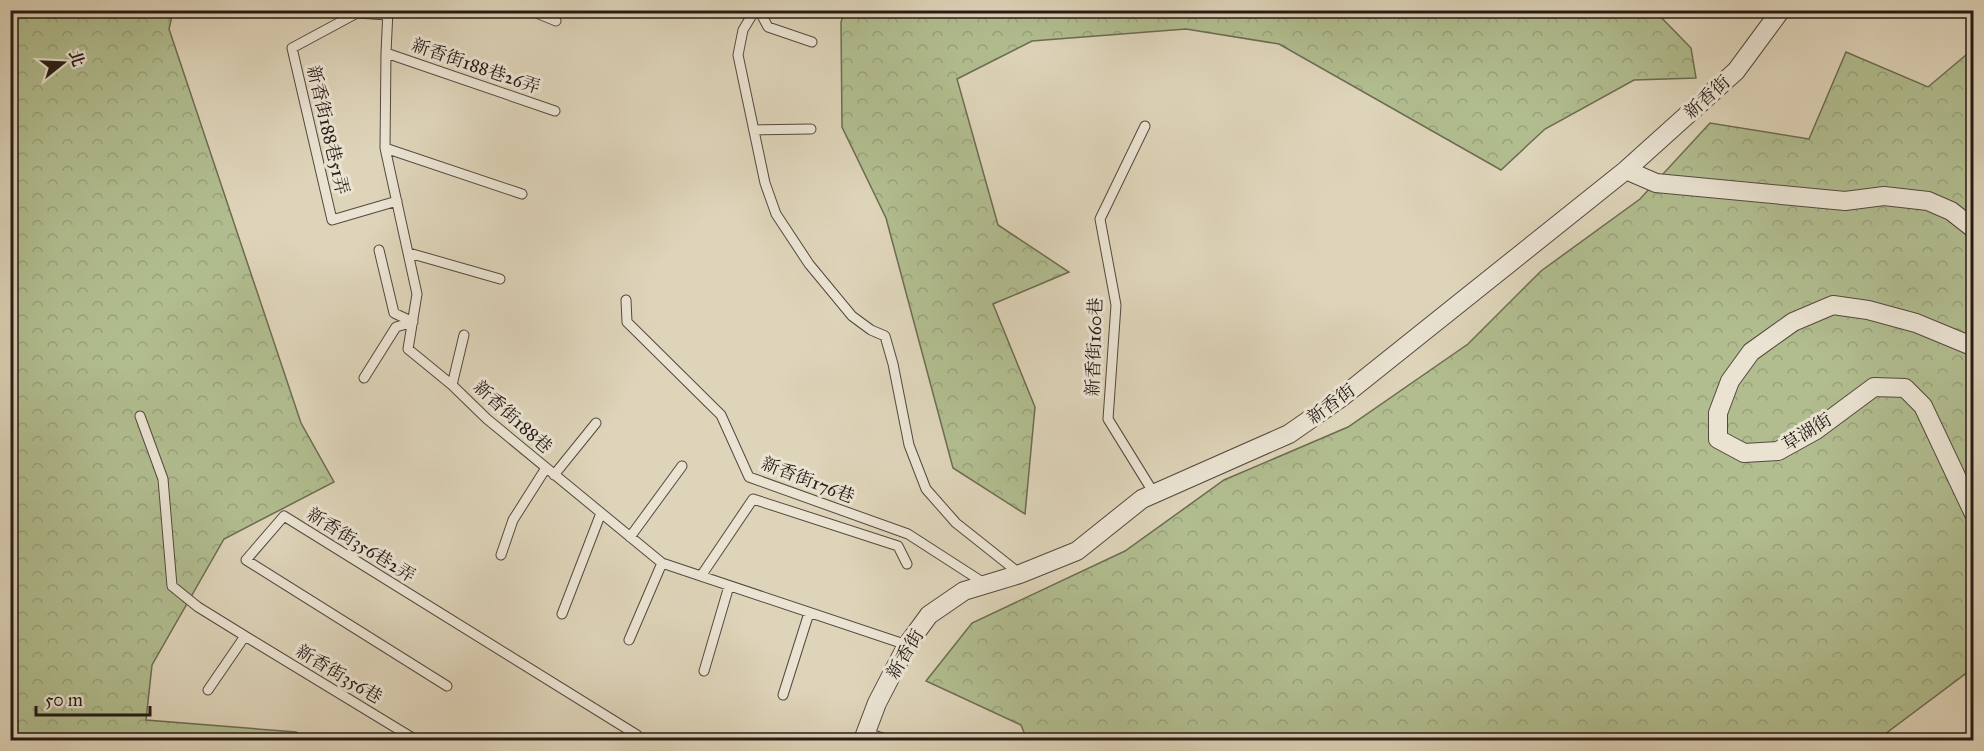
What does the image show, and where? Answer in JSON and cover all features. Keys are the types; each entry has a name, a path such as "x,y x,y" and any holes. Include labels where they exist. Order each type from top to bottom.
{"street":[{"name":"新香街","path":"865,737 877,703 907,645 929,615 964,591 1020,574 1077,551 1142,500 1289,434 1342,397 1626,170 1736,70 1781,10"},
{"path":"1626,170 1656,183 1845,201 1884,196 1928,201 1952,211 1974,229"},
{"name":"草湖街","path":"1974,347 1916,322 1868,310 1833,305 1793,322 1751,351 1730,381 1718,413 1718,439 1744,453 1778,451 1816,430 1874,387 1905,388 1923,406 1974,514"}],"lane":[{"path":"529,10 556,21"},
{"path":"812,42 768,27 757,10 743,30 738,55 765,183 776,214 809,264 852,316 871,330 885,336 909,445 926,489 956,523 1020,574"},
{"name":"新香街188巷51弄","path":"388,13 357,13 292,48 332,220 397,201"},
{"name":"新香街188巷","path":"388,13 385,148 417,294 408,349 554,475 662,563 907,645"},
{"name":"新香街188巷26弄","path":"386,53 555,111"},
{"name":"新香街160巷","path":"1145,126 1100,219 1116,305 1108,419 1155,495"},
{"path":"754,130 811,129"},
{"path":"385,148 522,194"},
{"path":"379,250 394,313 412,322"},
{"path":"409,253 500,279"},
{"name":"新香街176巷","path":"626,300 627,322 720,415 749,477 908,534 986,585"},
{"path":"364,378 396,327 412,322"},
{"path":"452,385 464,334"},
{"name":"新香街356巷","path":"140,416 163,479 172,586 198,607 416,741"},
{"path":"554,475 596,423"},
{"path":"630,537 682,466"},
{"path":"501,555 513,520 546,468"},
{"path":"701,576 753,499 898,546 907,564"},
{"path":"562,614 601,513"},
{"name":"新香街356巷2弄","path":"447,686 246,560 284,516 637,735 638,741"},
{"path":"629,640 662,563"},
{"path":"704,671 729,586"},
{"path":"783,694 810,613"},
{"path":"208,690 245,636"},
{"path":"865,737 890,741"}],"green space":[{"path":"845,10 1655,11 1691,48 1696,78 1634,80 1545,129 1501,170 1279,44 1186,29 1032,41 957,79 998,225 1069,272 993,304 1035,407 1025,514 953,468 886,218 842,127 841,22"},
{"path":"10,11 173,11 169,29 301,423 334,482 224,539 152,665 146,720 296,732 311,740 11,740"},
{"path":"1973,49 1973,668 1877,740 1027,740 1021,725 926,681 972,623 1125,551 1224,480 1348,427 1468,344 1541,271 1640,199 1710,123 1809,139 1846,52 1928,87"}]}
